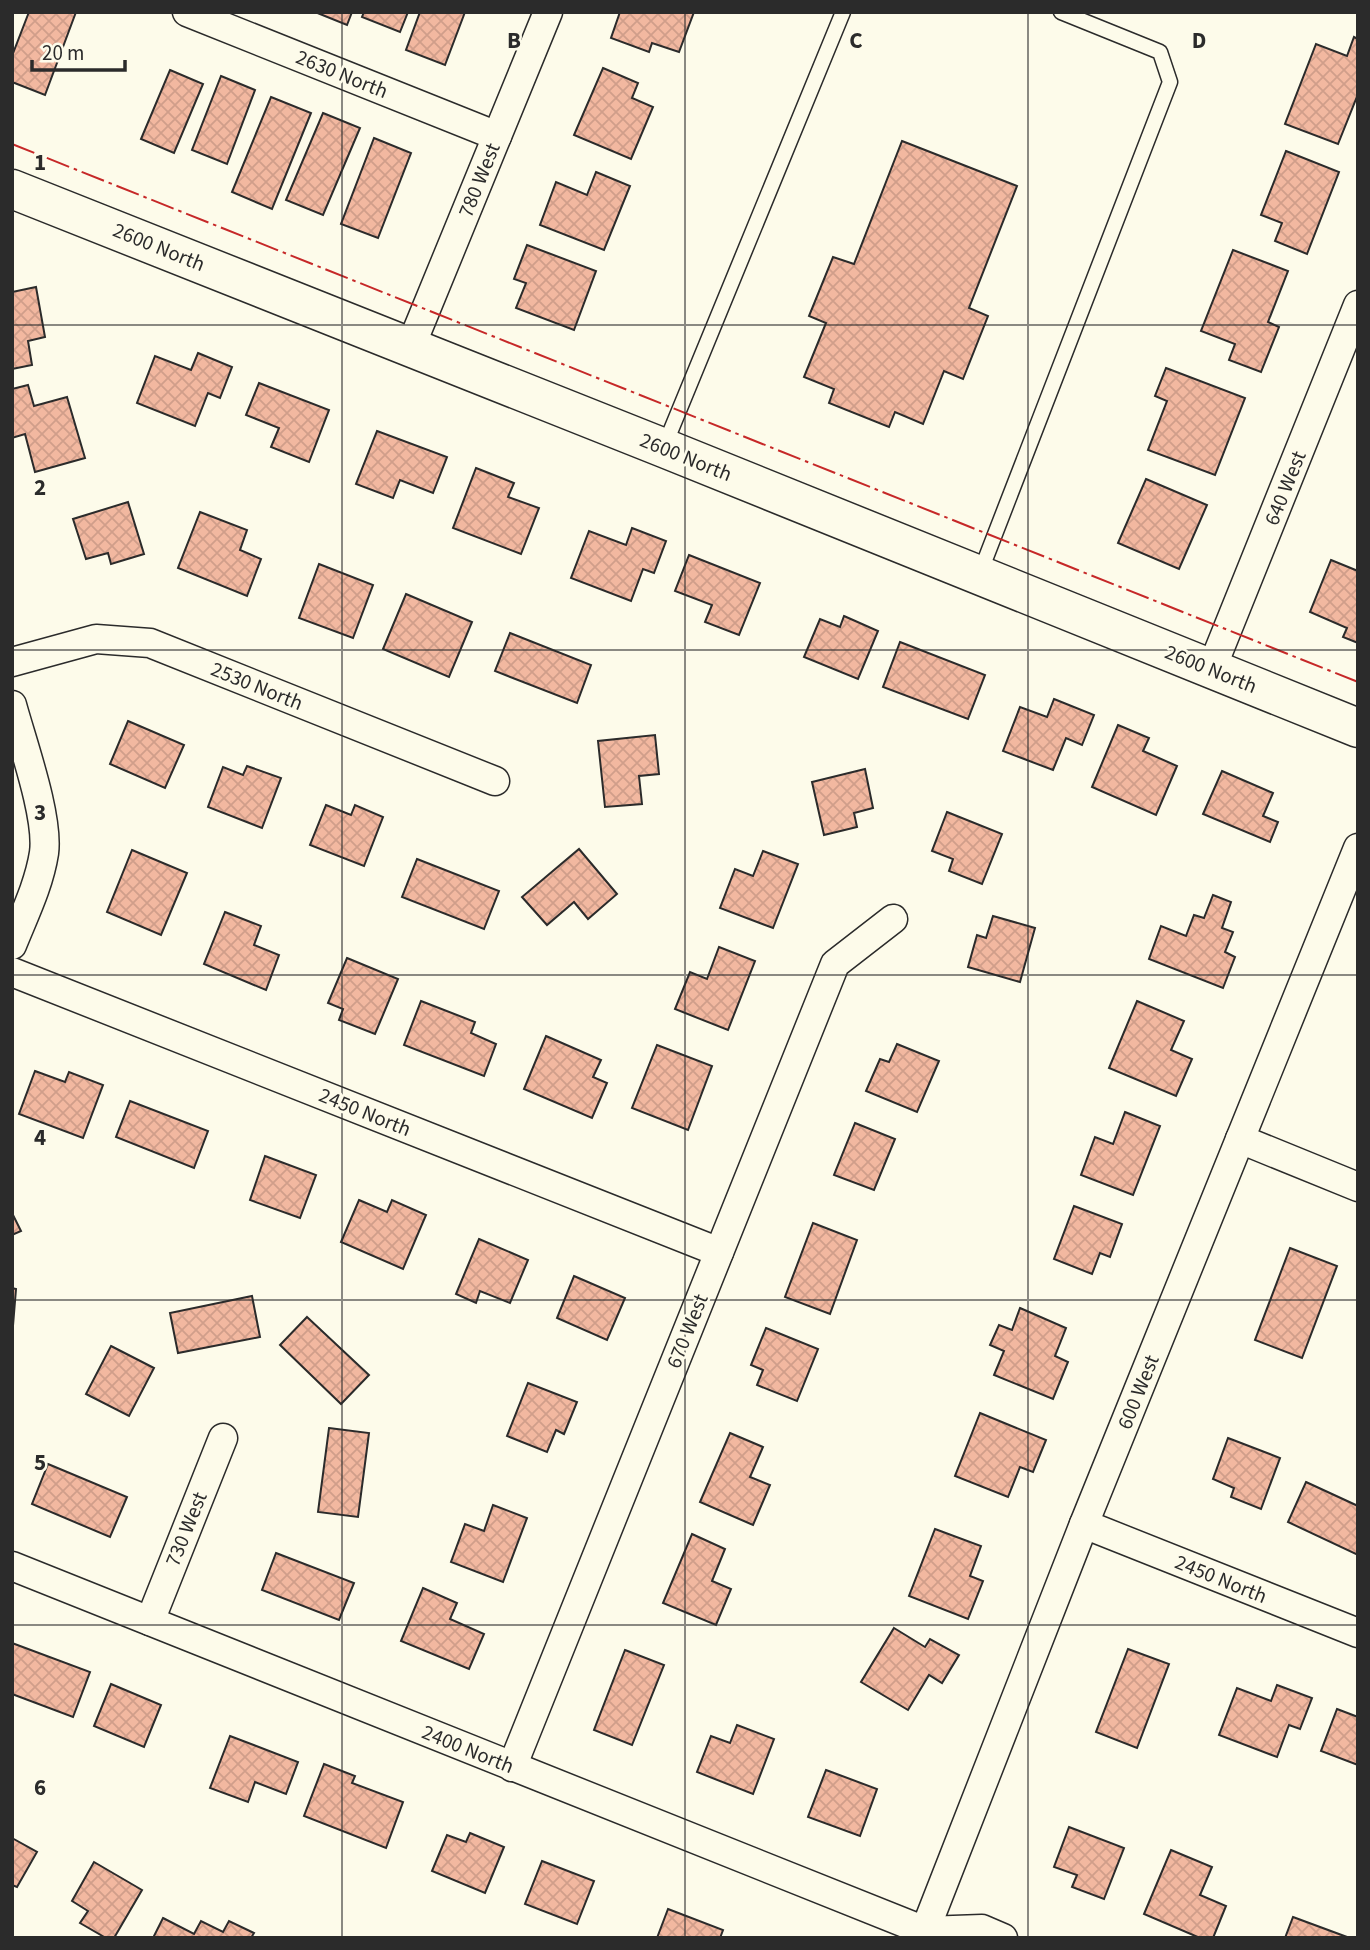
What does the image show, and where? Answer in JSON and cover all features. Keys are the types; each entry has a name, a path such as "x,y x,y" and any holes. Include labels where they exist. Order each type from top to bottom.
{"street":[{"name":"2630 North","path":"187,12 497,136"},
{"name":"780 West","path":"410,348 548,12"},
{"name":"2600 North","path":"12,189 1358,728"},
{"name":"640 West","path":"1211,670 1358,305"},
{"name":"2530 North","path":"12,662 96,639 150,643 495,781"},
{"path":"12,705 41,814 44,851 36,887 12,945"},
{"name":"600 West","path":"923,1934 1084,1524 1358,848"},
{"name":"670 West","path":"512,1767 835,964 893,919"},
{"name":"2450 North","path":"12,972 719,1252"},
{"path":"1240,1139 1358,1187"},
{"name":"730 West","path":"150,1621 223,1438"},
{"name":"2450 North","path":"1084,1524 1358,1633"},
{"name":"2400 North","path":"12,1566 923,1934"},
{"path":"923,1934 982,1929 1003,1938"}],"lane":[{"path":"664,448 843,12"},
{"path":"979,576 1170,82 1160,52 1061,12"}],"building":[{"path":"29,12 76,12 45,95 12,82 12,56"},
{"path":"315,12 352,12 347,25"},
{"path":"364,12 408,12 400,32 362,17"},
{"path":"420,12 465,12 445,65 406,50"},
{"path":"620,12 694,12 679,52 652,43 649,52 611,38"},
{"path":"1354,37 1358,39 1358,94 1338,144 1285,124 1316,44 1347,56"},
{"path":"603,68 638,83 632,98 653,107 631,159 574,135"},
{"path":"170,70 203,84 174,153 141,139"},
{"path":"221,76 255,90 227,164 192,150"},
{"path":"271,97 311,113 272,209 232,192"},
{"path":"323,113 360,128 323,215 286,200"},
{"path":"374,138 411,153 378,238 341,224"},
{"path":"902,141 1017,186 969,308 988,316 963,379 944,371 923,424 895,412 889,427 829,403 834,389 804,377 826,323 809,316 833,257 854,264"},
{"path":"1286,151 1339,172 1307,254 1275,241 1282,223 1261,215"},
{"path":"596,172 630,186 604,250 540,225 556,182 587,195"},
{"path":"527,245 596,271 574,330 516,308 526,283 514,279"},
{"path":"1233,250 1288,271 1268,322 1279,327 1261,372 1229,360 1235,344 1201,331"},
{"path":"36,287 45,337 28,341 32,365 12,369 12,292"},
{"path":"198,353 232,367 220,398 208,393 195,426 137,403 155,356 191,370"},
{"path":"1166,368 1245,398 1215,475 1148,450 1167,401 1155,396"},
{"path":"259,383 329,410 309,462 271,447 279,428 246,415"},
{"path":"28,385 34,406 67,397 85,458 35,472 25,434 12,438 12,389"},
{"path":"377,431 447,457 433,493 400,480 393,498 356,484"},
{"path":"476,468 514,483 508,497 539,508 521,554 453,528"},
{"path":"1146,479 1207,505 1179,569 1118,543"},
{"path":"128,502 144,554 111,564 108,553 86,559 73,519"},
{"path":"200,512 247,530 240,550 261,559 247,596 178,568"},
{"path":"632,528 666,541 654,573 643,569 631,601 571,578 589,531 626,545"},
{"path":"689,555 760,583 739,635 705,622 712,605 675,591"},
{"path":"1331,560 1358,571 1358,643 1343,637 1347,628 1310,612"},
{"path":"319,564 373,585 353,638 299,618"},
{"path":"406,594 472,622 449,677 383,649"},
{"path":"844,616 878,631 858,679 804,657 820,619 840,627"},
{"path":"510,633 591,665 577,703 495,671"},
{"path":"900,642 985,675 968,719 883,687"},
{"path":"1054,699 1094,715 1082,745 1066,738 1053,770 1003,751 1020,707 1047,717"},
{"path":"128,721 184,745 165,788 110,764"},
{"path":"1118,725 1149,738 1143,751 1177,766 1156,815 1092,787"},
{"path":"655,735 659,774 639,776 642,804 605,807 598,741"},
{"path":"247,766 281,778 262,828 208,807 223,767 243,775"},
{"path":"865,769 873,808 854,813 857,827 824,835 812,782"},
{"path":"1222,771 1273,793 1263,816 1278,822 1270,842 1203,814"},
{"path":"326,805 351,815 355,805 383,817 364,866 310,845"},
{"path":"947,812 1002,834 982,884 949,871 953,859 932,851"},
{"path":"579,849 617,894 588,919 574,902 547,925 522,897"},
{"path":"132,850 187,873 161,935 107,912"},
{"path":"763,851 798,864 773,928 720,908 735,869 753,876"},
{"path":"417,859 499,891 484,929 402,897"},
{"path":"1213,895 1231,902 1222,928 1233,932 1225,952 1235,957 1223,988 1149,959 1161,926 1186,936 1194,915 1204,918"},
{"path":"225,912 261,926 254,945 279,955 266,990 204,964"},
{"path":"993,916 1035,928 1020,982 968,967 977,935 986,938"},
{"path":"719,947 755,961 728,1030 675,1009 690,972 707,979"},
{"path":"347,958 398,979 375,1034 339,1020 343,1009 328,1003"},
{"path":"421,1001 475,1022 471,1033 496,1044 484,1076 404,1045"},
{"path":"1137,1001 1184,1021 1171,1050 1192,1059 1176,1096 1109,1068"},
{"path":"546,1036 601,1060 593,1077 607,1083 592,1118 524,1089"},
{"path":"897,1044 939,1061 917,1112 866,1091 880,1059 889,1062"},
{"path":"657,1045 712,1066 688,1130 632,1108"},
{"path":"35,1071 65,1082 69,1072 103,1085 83,1138 19,1114"},
{"path":"130,1101 208,1131 194,1168 116,1137"},
{"path":"1125,1112 1160,1126 1133,1195 1081,1175 1095,1137 1113,1144"},
{"path":"855,1123 895,1139 874,1190 834,1175"},
{"path":"265,1156 316,1175 300,1218 250,1200"},
{"path":"359,1200 387,1212 392,1200 426,1215 403,1269 341,1242"},
{"path":"1074,1206 1122,1224 1110,1257 1100,1253 1092,1274 1054,1259"},
{"path":"12,1213 21,1231 12,1235"},
{"path":"813,1223 857,1240 830,1314 785,1297"},
{"path":"479,1239 528,1260 510,1303 480,1291 476,1303 456,1294"},
{"path":"1290,1248 1337,1266 1302,1358 1255,1340"},
{"path":"574,1276 625,1298 607,1340 557,1318"},
{"path":"12,1288 16,1289 12,1338"},
{"path":"252,1296 260,1337 178,1353 170,1313"},
{"path":"1020,1308 1066,1328 1055,1356 1068,1362 1053,1399 994,1375 1004,1351 990,1345 999,1325 1012,1330"},
{"path":"307,1317 369,1375 341,1404 280,1345"},
{"path":"766,1328 818,1349 797,1401 757,1385 763,1370 751,1365"},
{"path":"111,1346 154,1368 129,1416 86,1394"},
{"path":"528,1383 577,1402 564,1434 556,1430 547,1452 507,1436"},
{"path":"980,1413 1046,1440 1033,1472 1020,1467 1008,1497 955,1476"},
{"path":"329,1428 369,1433 358,1517 318,1512"},
{"path":"730,1433 763,1447 750,1477 770,1485 753,1525 700,1502"},
{"path":"1228,1438 1280,1458 1261,1509 1231,1497 1234,1488 1213,1479"},
{"path":"48,1464 127,1497 110,1537 32,1504"},
{"path":"1306,1482 1358,1506 1358,1555 1288,1522"},
{"path":"493,1505 527,1518 503,1582 451,1562 465,1524 484,1531"},
{"path":"935,1529 981,1546 970,1576 983,1581 968,1619 909,1596"},
{"path":"692,1534 725,1549 712,1581 731,1589 716,1625 663,1603"},
{"path":"276,1553 354,1583 339,1620 262,1590"},
{"path":"423,1588 457,1603 450,1619 484,1634 469,1669 401,1641"},
{"path":"894,1628 925,1647 930,1639 959,1655 942,1683 929,1675 908,1710 861,1682"},
{"path":"12,1643 90,1672 73,1717 12,1694"},
{"path":"1128,1649 1169,1664 1137,1748 1096,1732"},
{"path":"625,1650 664,1665 632,1745 594,1730"},
{"path":"111,1684 161,1705 144,1747 94,1726"},
{"path":"1277,1685 1312,1698 1300,1729 1289,1725 1277,1757 1219,1735 1237,1688 1271,1701"},
{"path":"1337,1709 1358,1717 1358,1765 1321,1751"},
{"path":"737,1725 774,1739 753,1794 697,1772 711,1736 730,1743"},
{"path":"230,1736 298,1762 286,1794 255,1782 248,1802 210,1788"},
{"path":"324,1764 355,1776 352,1783 403,1802 386,1848 304,1816"},
{"path":"826,1770 877,1789 860,1836 808,1817"},
{"path":"1069,1827 1124,1848 1104,1899 1072,1887 1077,1875 1054,1867"},
{"path":"470,1833 504,1847 485,1893 432,1871 447,1835 466,1842"},
{"path":"12,1838 37,1852 17,1887 12,1885"},
{"path":"1171,1850 1212,1867 1200,1895 1226,1906 1213,1938 1200,1938 1144,1914"},
{"path":"542,1861 594,1881 577,1924 525,1904"},
{"path":"94,1862 142,1890 114,1938 106,1938 80,1923 88,1911 72,1901"},
{"path":"668,1909 723,1930 720,1938 657,1938"},
{"path":"1293,1917 1347,1937 1285,1938"},
{"path":"163,1918 194,1934 201,1921 223,1932 229,1921 254,1933 251,1938 153,1938"}],"power":[{"path":"12,144 1358,682"}]}
